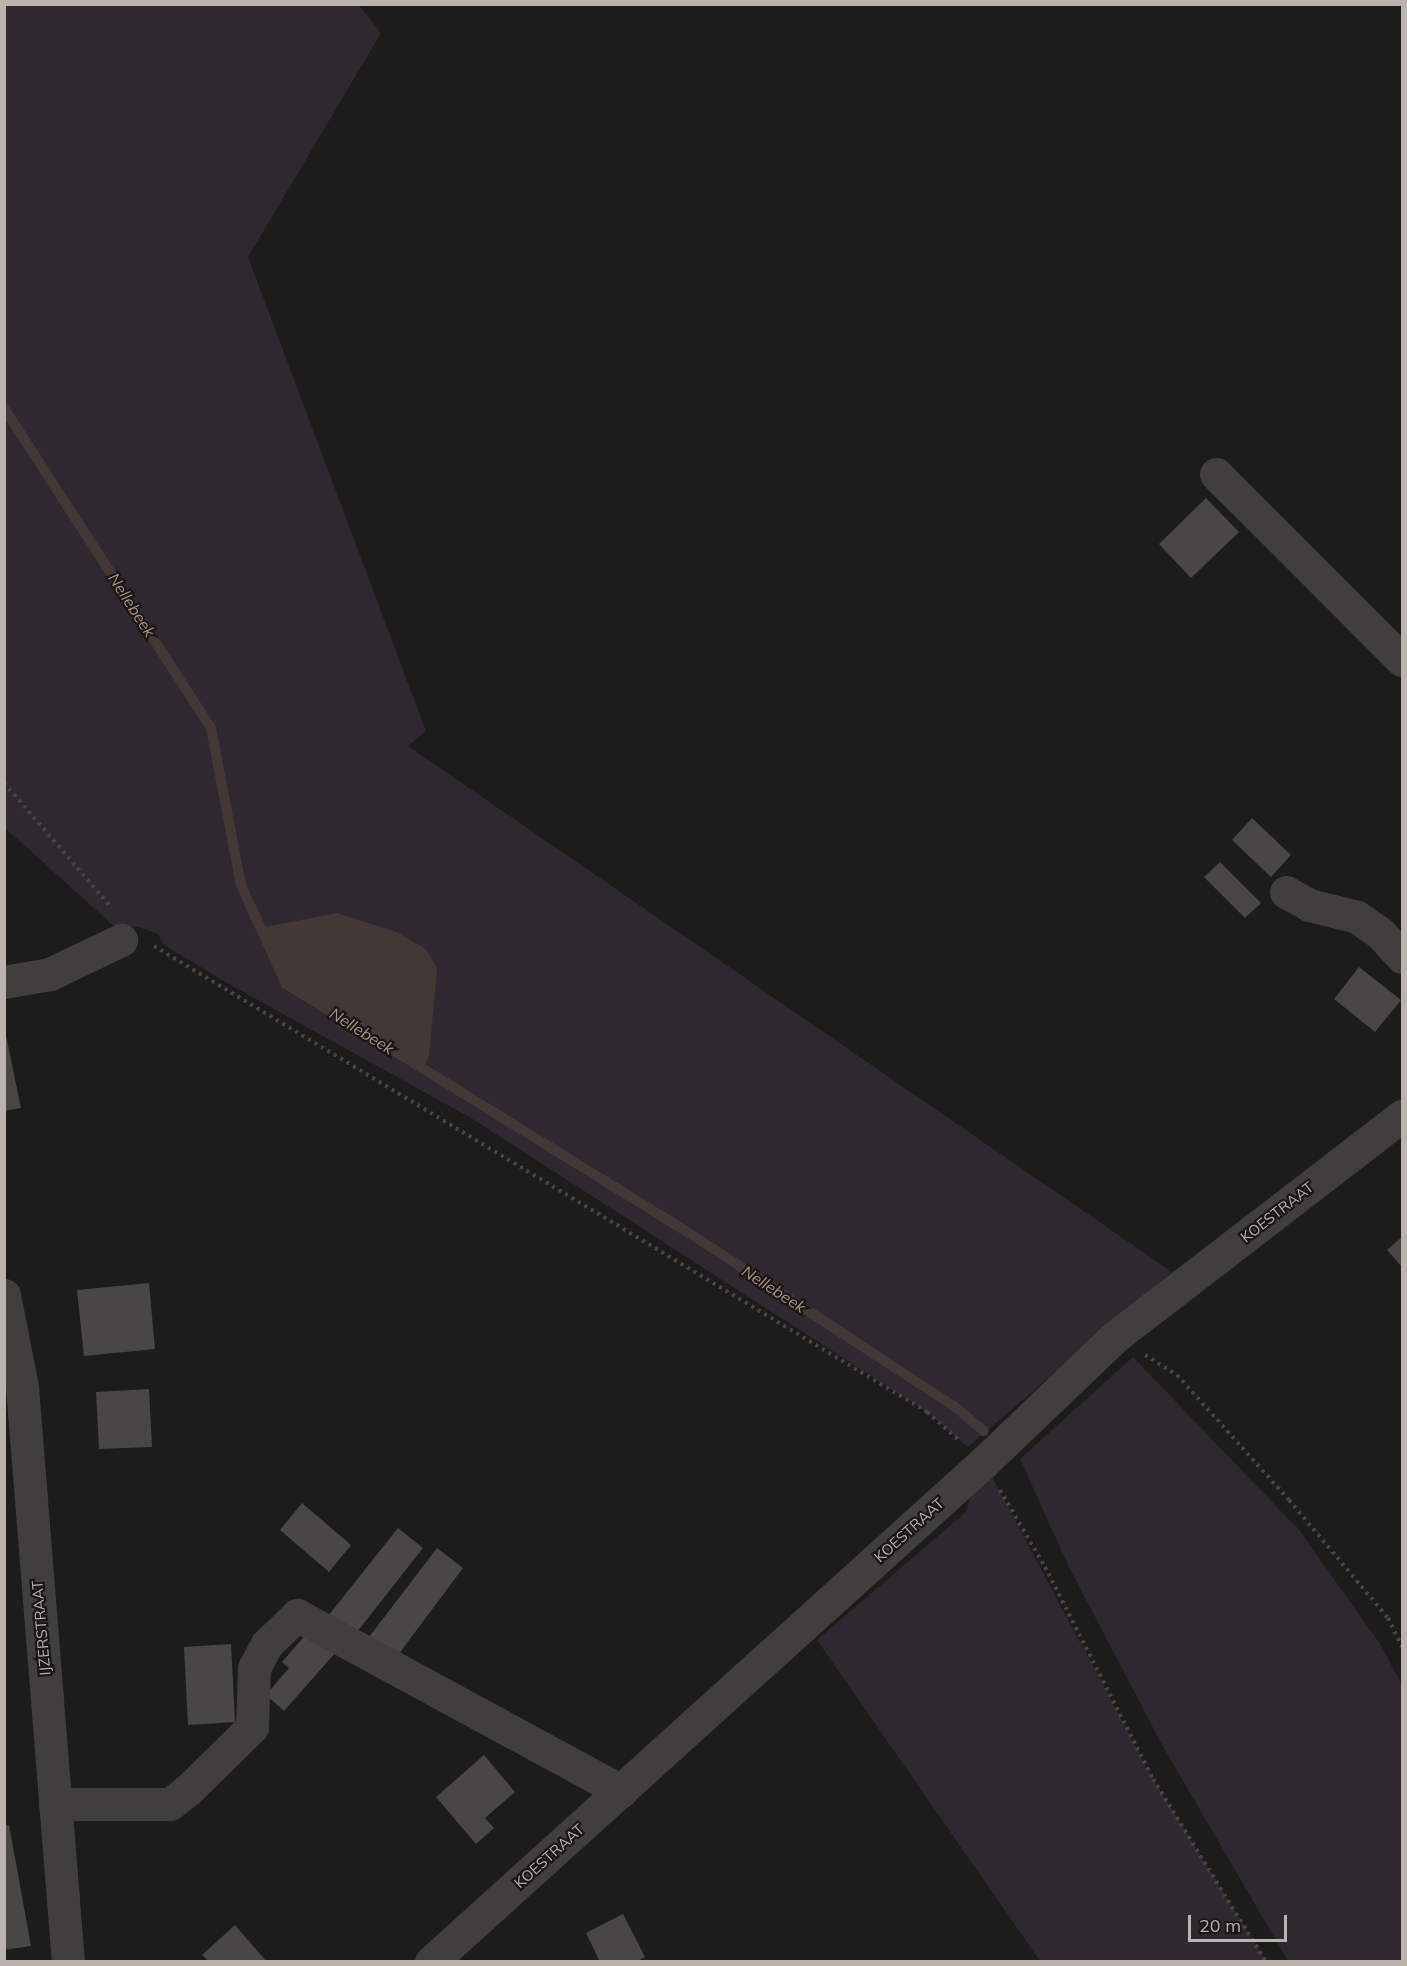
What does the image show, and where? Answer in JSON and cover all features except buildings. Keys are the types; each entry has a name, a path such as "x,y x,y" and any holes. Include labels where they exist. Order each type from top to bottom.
{"street":[{"path":"1216,474 1402,660"},
{"path":"1287,892 1309,905 1357,917 1382,934 1402,957"},
{"path":"4,982 50,974 121,940"},
{"name":"KOESTRAAT","path":"431,1962 984,1462 1116,1336 1402,1116"},
{"name":"IJZERSTRAAT","path":"4,1295 55,1804 68,1962"},
{"path":"55,1804 170,1804 188,1790 252,1727 254,1668 267,1644 297,1615 621,1791"}],"path":[{"path":"4,783 114,909 121,940 148,943 927,1412 984,1462 1045,1567 1153,1779 1266,1962"},
{"path":"1116,1336 1177,1375 1289,1500 1388,1618 1402,1647"}],"shaded area":[{"path":"5,5 359,5 381,33 248,257 426,731 408,746 1172,1272 968,1447 927,1412 471,1118 229,984 164,945 158,934 139,927 114,926 5,828"},
{"path":"1133,1357 1300,1531 1380,1644 1402,1685 1402,1961 1288,1961 1161,1743 1069,1567 1020,1459"},
{"path":"984,1462 1153,1779 1266,1961 1040,1961 817,1640 965,1513"}],"water":[{"path":"337,913 396,932 426,949 437,968 429,1057 423,1069 286,984 260,928"}],"waterway":[{"name":"Nellebeek","path":"4,408 211,728 241,885 286,984 683,1229 954,1406 984,1431"}]}
